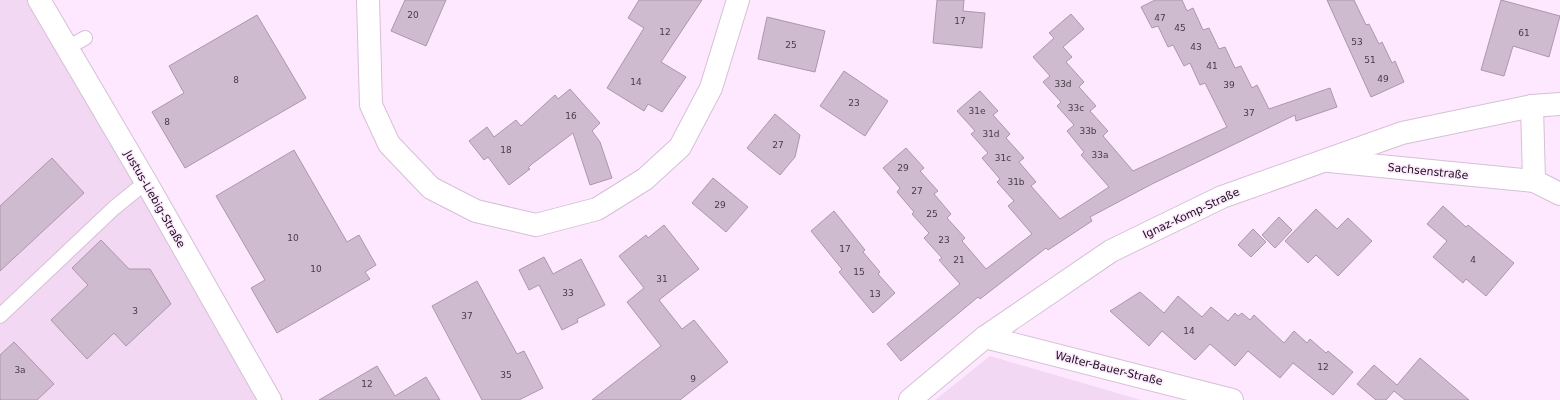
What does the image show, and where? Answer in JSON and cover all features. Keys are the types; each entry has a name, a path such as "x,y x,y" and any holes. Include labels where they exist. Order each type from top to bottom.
{"street":[{"name":"Justus-Liebig-Straße","path":"39,0 76,43 146,182 270,400"},
{"path":"368,0 371,106 389,144 431,188 476,211 536,225 597,209 645,179 680,147 711,88 738,0"},
{"name":"Ignaz-Komp-Straße","path":"910,400 985,337 1111,251 1222,197 1402,133 1532,106 1560,104"},
{"path":"1532,106 1534,182"},
{"name":"Sachsenstraße","path":"1323,161 1534,182 1560,194"},
{"name":"Walter-Bauer-Straße","path":"985,337 1232,400"}],"lane":[{"path":"0,316 114,208 146,182"}],"shaded area":[{"path":"0,0 48,0 284,400 0,400"},
{"path":"990,356 1141,400 935,400"}],"building":[{"path":"405,0 446,0 426,46 391,31"},
{"path":"639,0 702,0 661,62 686,77 662,112 648,104 644,111 607,88 644,28 628,18"},
{"path":"937,0 964,0 963,11 985,13 982,48 933,43"},
{"path":"1155,0 1182,0 1187,11 1193,8 1203,30 1209,28 1219,49 1225,47 1235,68 1241,66 1252,88 1257,85 1269,109 1330,88 1337,107 1296,121 1295,115 1152,184 1090,217 1092,221 1048,250 1046,248 980,299 978,297 901,361 887,344 960,284 939,260 942,258 924,238 929,233 912,214 914,212 897,192 900,188 883,168 906,148 924,168 920,171 938,191 934,194 951,214 947,218 965,238 962,241 986,269 1032,234 1008,206 1014,201 997,182 1000,179 982,158 988,153 971,134 975,131 957,111 980,91 998,111 993,115 1010,134 1006,138 1024,158 1019,162 1036,182 1031,186 1060,219 1109,187 1081,155 1084,152 1067,131 1074,125 1057,106 1061,102 1043,82 1050,76 1033,57 1054,38 1049,33 1071,14 1084,29 1063,47 1072,57 1066,62 1084,82 1079,87 1096,106 1090,111 1108,131 1103,136 1133,171 1227,127 1205,83 1200,85 1190,63 1184,66 1173,45 1168,47 1158,26 1152,28 1141,7"},
{"path":"1327,0 1354,0 1366,25 1369,24 1379,44 1382,42 1392,63 1395,61 1404,82 1371,97"},
{"path":"1501,0 1560,16 1549,57 1513,46 1504,76 1481,70"},
{"path":"257,15 306,98 185,168 152,112 184,93 169,66"},
{"path":"767,17 825,31 815,72 758,59"},
{"path":"844,71 888,101 865,136 820,106"},
{"path":"570,89 600,123 592,131 600,142 612,178 590,185 573,133 532,164 528,168 530,169 509,185 488,157 484,160 469,141 487,127 494,137 516,120 521,126 555,95 558,99"},
{"path":"775,114 800,135 795,157 780,175 747,148"},
{"path":"294,150 347,242 359,235 376,265 365,272 370,279 277,333 251,288 265,280 216,196"},
{"path":"52,158 84,193 0,271 0,206"},
{"path":"713,178 748,207 726,232 692,203"},
{"path":"1443,206 1466,227 1468,225 1514,263 1486,296 1466,279 1463,283 1433,257 1447,241 1427,224"},
{"path":"1316,209 1337,229 1348,218 1372,241 1338,276 1316,255 1308,263 1285,241"},
{"path":"834,211 865,250 863,252 880,272 878,274 895,293 873,313 839,272 842,269 811,231"},
{"path":"1279,217 1292,230 1275,248 1262,235"},
{"path":"664,225 699,269 659,300 682,329 694,320 728,362 680,400 592,400 661,346 627,302 644,288 619,256 646,235 648,238"},
{"path":"1253,229 1266,242 1251,257 1238,245"},
{"path":"101,240 129,269 150,269 171,304 126,346 114,333 87,359 51,320 88,285 72,268"},
{"path":"544,257 553,274 581,259 605,305 577,319 578,322 562,330 539,285 529,290 519,270"},
{"path":"477,281 517,354 524,351 543,388 519,400 482,400 432,306"},
{"path":"1140,292 1164,313 1178,296 1202,317 1211,307 1228,321 1235,313 1238,316 1242,313 1250,320 1254,315 1284,343 1294,331 1307,343 1310,339 1326,353 1328,351 1353,372 1333,395 1293,363 1280,378 1248,351 1235,366 1210,344 1195,360 1162,331 1149,346 1110,311"},
{"path":"14,342 54,384 37,400 0,400 0,355"},
{"path":"1420,358 1469,400 1405,400 1394,391 1386,400 1376,400 1357,384 1374,365 1397,385"},
{"path":"377,366 395,396 426,377 440,400 319,400"}]}
